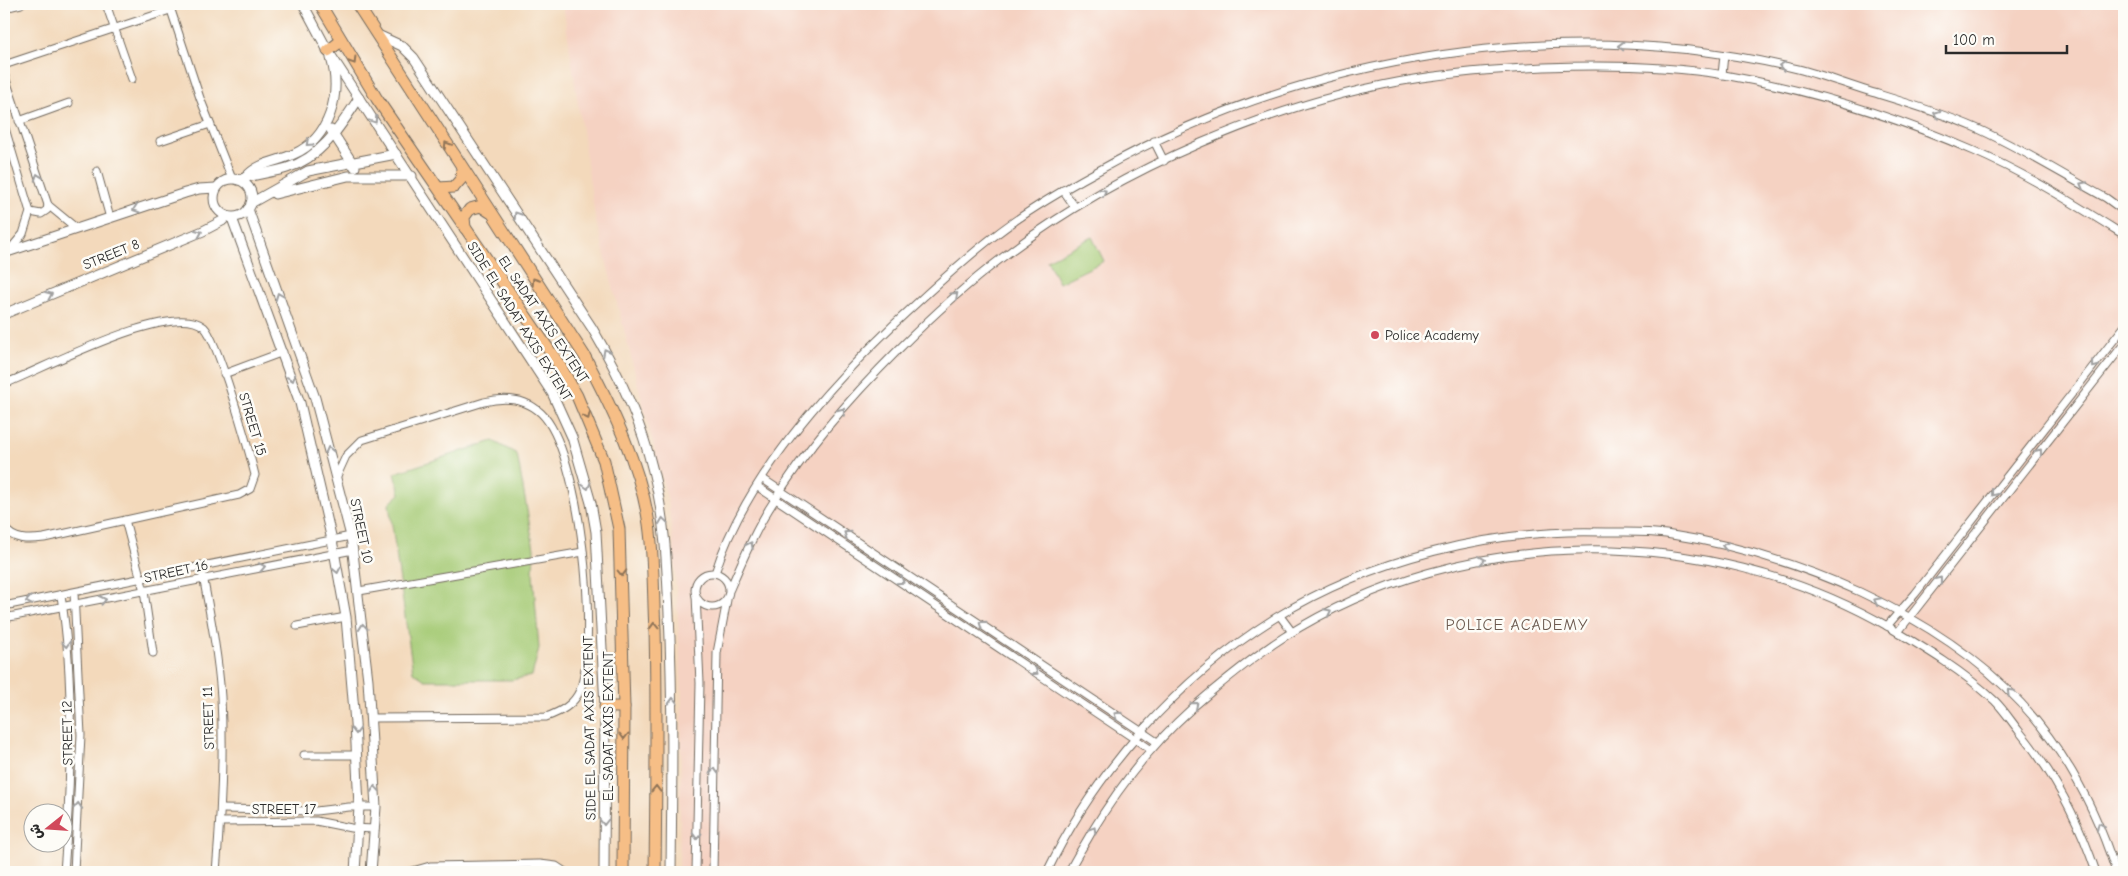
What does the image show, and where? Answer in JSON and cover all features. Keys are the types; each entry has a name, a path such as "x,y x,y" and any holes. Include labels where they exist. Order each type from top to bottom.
{"main road":[{"name":"EL SADAT AXIS EXTENT","path":"320,4 341,41 564,374 592,428 604,461 613,494 620,538 624,707 623,872"},
{"name":"EL SADAT AXIS EXTENT","path":"357,4 584,355 617,422 633,461 649,524 652,560 657,705 655,872"},
{"path":"328,51 341,41"},
{"path":"439,188 454,187 461,179 462,168"},
{"path":"465,228 464,217 470,209 481,206 490,212"},
{"path":"605,707 624,707"}],"street":[{"path":"4,8 21,4"},
{"path":"106,4 132,79"},
{"name":"SIDE EL SADAT AXIS EXTENT","path":"303,4 328,51 412,176 552,393 572,437 591,503 596,532 605,707 604,872"},
{"path":"4,65 114,29 170,7 210,124 239,179 250,191 250,206"},
{"path":"378,35 402,46 414,58 592,328 610,360 641,430 658,489 666,550 674,706 671,872"},
{"path":"715,572 727,540 763,479 804,421 837,380 885,332 994,236 1063,190 1195,121 1268,95 1339,75 1423,57 1504,48 1592,45 1656,47 1724,55 1800,70 1896,99 1976,128 2106,198 2124,211"},
{"path":"239,179 256,168 295,154 306,147 326,124 335,88 328,51"},
{"path":"1722,75 1724,55"},
{"path":"713,872 717,653 726,600 730,589 776,497 862,386 958,292 1004,256 1075,208 1164,161 1277,113 1354,92 1419,78 1495,69 1574,66 1657,68 1722,75 1793,89 1869,110 1976,152 2065,198 2124,235"},
{"path":"4,74 48,205 76,228"},
{"path":"355,872 359,807 356,755 346,617 332,540 307,426 283,352 229,217 217,210 214,203 216,188 222,182 296,165 310,157 335,135 359,98"},
{"path":"19,121 69,103"},
{"path":"160,141 210,124"},
{"path":"326,124 354,162 358,175"},
{"path":"4,125 30,212 23,234 6,253"},
{"path":"1154,141 1164,161"},
{"path":"229,217 244,214 250,206 270,195 290,180 308,171 396,154"},
{"path":"96,171 110,218"},
{"path":"270,195 323,180 358,175 412,176"},
{"path":"6,253 76,228 199,189 216,188"},
{"path":"1063,190 1075,208"},
{"path":"30,212 41,214 47,210 48,205"},
{"name":"STREET 10","path":"250,206 322,420 351,536 359,591 371,718 376,807 376,829 371,872"},
{"name":"STREET 8","path":"4,314 203,231 229,217"},
{"name":"STREET 15","path":"4,384 140,327 175,319 190,321 204,328 210,337 224,374 254,470 254,483 245,493 239,495 30,540 18,538 7,532 4,527"},
{"path":"1887,626 2124,327"},
{"path":"1898,632 2124,344"},
{"path":"224,374 283,352"},
{"path":"336,478 346,456 362,440 484,402 500,398 514,399 528,404 540,412 550,424 573,488 580,521 587,626 586,661 579,692 571,704 560,713 546,717 371,718"},
{"path":"763,479 1157,742"},
{"path":"758,487 776,497 1150,749"},
{"path":"125,520 144,591 152,653"},
{"path":"1047,872 1063,840 1086,802 1119,756 1194,680 1280,616 1324,593 1378,569 1453,546 1524,534 1578,531 1663,534 1746,551 1787,562 1835,581 1899,612 1962,649 1996,678 2053,739 2078,780 2104,836 2116,872"},
{"name":"STREET 16","path":"4,606 351,536"},
{"path":"1069,872 1109,802 1150,749 1189,710 1246,663 1292,632 1332,610 1415,577 1475,561 1584,549 1647,552 1710,559 1771,575 1827,596 1887,626 1951,665 1996,702 2039,756 2062,792 2086,843 2096,872"},
{"name":"STREET 16","path":"4,618 75,606 204,578 353,550"},
{"path":"359,591 583,552"},
{"name":"STREET 11","path":"201,565 214,635 221,697 222,822 216,872"},
{"path":"696,872 700,683 695,589 699,578 715,572 725,578 730,589"},
{"name":"STREET 12","path":"74,593 81,735 74,872"},
{"path":"696,595 698,600 707,606 718,606 726,600"},
{"name":"STREET 12","path":"61,596 69,734 63,872"},
{"path":"1280,616 1292,632"},
{"path":"296,626 346,617"},
{"path":"69,734 81,735"},
{"path":"304,755 356,755"},
{"name":"STREET 17","path":"222,809 316,811 376,807"},
{"name":"STREET 17","path":"222,822 316,821 358,829 376,829"},
{"path":"409,872 421,867 437,866 540,864 556,866 565,872"}],"shaded area":[{"name":"Police Academy","path":"563,4 2124,4 2124,872 679,872 682,692 674,551 668,502 595,217"}],"green space":[{"path":"1092,237 1104,261 1059,283 1047,260"},
{"path":"493,441 517,454 534,549 533,574 539,648 532,676 511,680 425,680 413,672 389,504 400,494 395,473"},
{"path":"534,866 555,869 559,872 454,872 453,869"}],"place":[{"name":"Police Academy","path":"1375,335"}],"district":[{"name":"POLICE ACADEMY","path":"1517,624"}]}
